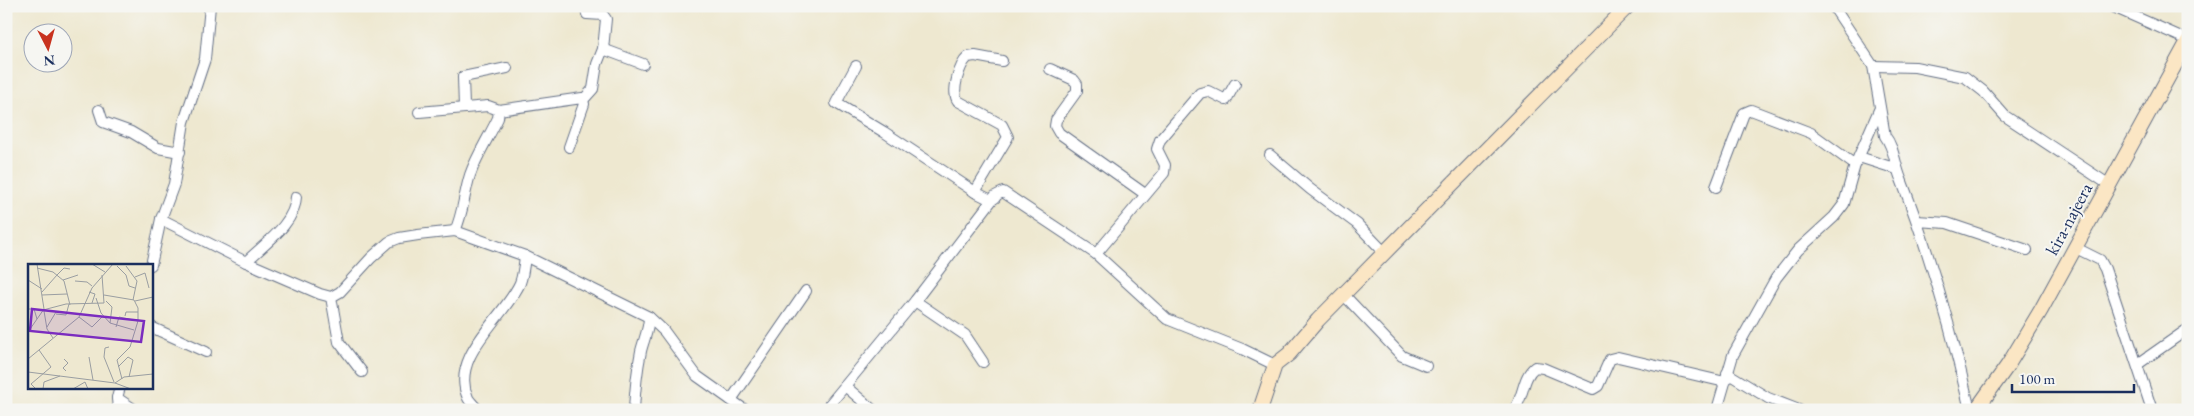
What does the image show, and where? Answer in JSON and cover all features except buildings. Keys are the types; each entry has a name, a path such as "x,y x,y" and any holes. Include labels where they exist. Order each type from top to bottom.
{"street":[{"path":"151,264 161,219 174,184 186,115 205,60 210,6"},
{"path":"569,148 584,99 593,89 595,70 603,49 606,17 603,15 587,14 585,6"},
{"path":"1260,410 1275,365 1289,354 1343,294 1628,6"},
{"path":"1832,6 1872,66 1885,136 1890,142 1946,312 1970,410"},
{"path":"2111,6 2188,41"},
{"name":"kira-najeera","path":"1976,410 2017,349 2076,248 2108,184 2188,41"},
{"path":"603,49 642,64"},
{"path":"975,192 1008,136 1002,125 958,101 955,97 955,90 963,63 968,57 975,56 1002,61"},
{"path":"856,66 836,103 975,192 991,200 994,198"},
{"path":"1872,66 1915,67 1965,77 1983,91 2005,116 2108,184"},
{"path":"464,107 463,77 507,68"},
{"path":"1050,69 1074,80 1078,84 1077,91 1056,120 1055,126 1059,133 1145,194"},
{"path":"1096,254 1166,170 1157,149 1160,140 1202,92 1208,91 1226,100 1235,84"},
{"path":"418,112 488,106 499,110 580,98 584,99"},
{"path":"99,110 103,122 131,132 158,148 180,152"},
{"path":"455,231 460,220 461,208 470,176 498,118 499,110"},
{"path":"1716,187 1743,116 1750,110 1811,133 1857,161 1897,168"},
{"path":"1717,410 1726,377 1740,341 1776,278 1798,250 1834,217 1844,204 1857,161 1879,110"},
{"path":"1270,155 1310,189 1357,224 1385,253"},
{"path":"825,410 915,301 997,193 1006,192 1096,254 1161,315 1172,322 1242,349 1275,365"},
{"path":"246,262 286,223 294,211 296,197"},
{"path":"161,219 246,262 331,297 340,292 371,258 389,242 399,238 455,231 525,256 649,317 664,330 697,376 745,410"},
{"path":"1917,221 1947,223 2027,250"},
{"path":"2076,248 2095,257 2103,264 2152,410"},
{"path":"478,410 468,400 465,385 468,363 478,342 517,287 525,256"},
{"path":"731,400 806,291"},
{"path":"1343,294 1402,356 1426,366"},
{"path":"331,297 339,342 362,372"},
{"path":"915,301 965,335 983,362"},
{"path":"634,410 637,376 649,328 649,317"},
{"path":"152,327 206,352"},
{"path":"2138,364 2188,329"},
{"path":"1514,410 1521,399 1529,373 1535,367 1543,368 1593,389 1598,386 1607,363 1613,358 1726,377 1768,398 1798,410"},
{"path":"846,386 873,410"},
{"path":"118,410 117,398 120,388"},
{"path":"117,398 135,410"}]}
